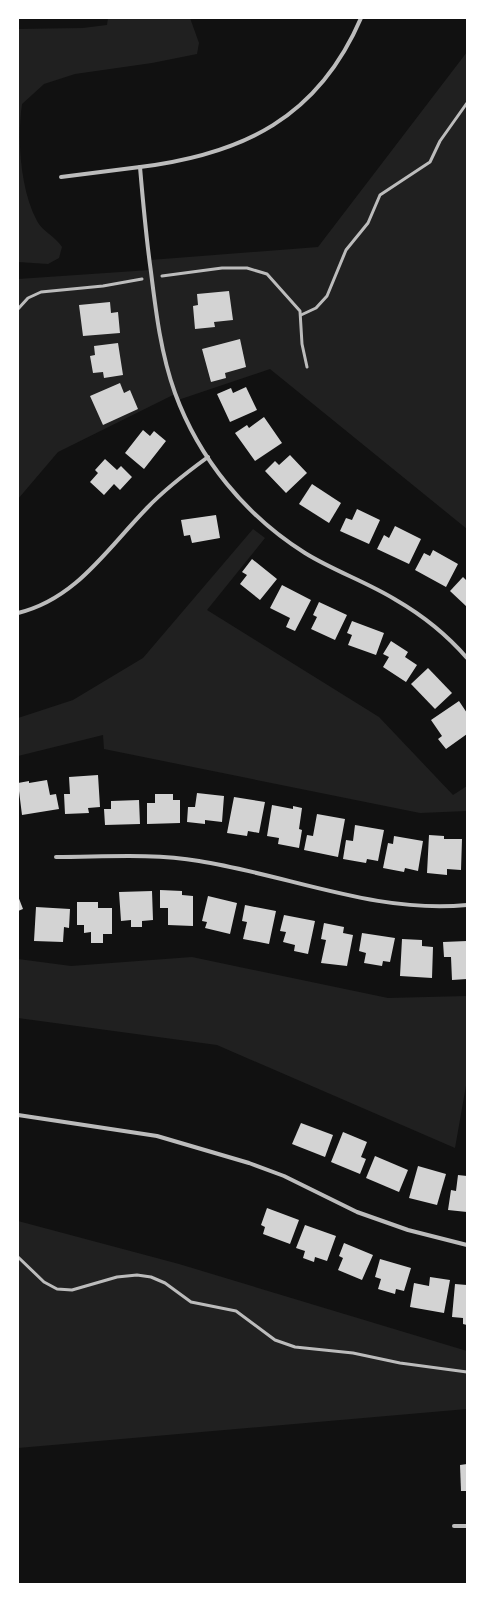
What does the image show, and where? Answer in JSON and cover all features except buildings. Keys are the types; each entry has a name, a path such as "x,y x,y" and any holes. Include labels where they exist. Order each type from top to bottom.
{"street":[{"path":"61,177 185,160 224,150 243,142 280,120 302,103 328,75 349,45 361,18"},
{"path":"140,167 149,259 158,324 166,362 181,410 208,457 234,493 273,530 306,553 380,591 412,610 430,623 467,658"},
{"path":"18,613 36,608 64,592 94,568 148,507 183,475 208,457"},
{"path":"56,857 160,857 187,859 393,904 432,907 467,906"},
{"path":"18,1115 157,1136 250,1163 284,1176 357,1212 408,1230 467,1245"},
{"path":"454,1526 467,1526"}],"lane":[{"path":"301,315 316,308 327,296 346,250 368,223 380,195 430,162 440,142 467,103"},
{"path":"162,276 222,268 258,270 267,274 275,280 296,306 301,315 302,344 307,367"},
{"path":"18,309 28,298 41,292 103,286 142,279"},
{"path":"18,1257 44,1282 57,1289 72,1290 117,1277 137,1275 151,1276 165,1283 191,1302 236,1310 275,1340 295,1347 353,1353 400,1363 467,1372"}],"shaded area":[{"path":"108,18 190,18 199,43 197,54 152,63 75,74 44,84 22,104 20,148 23,179 27,194 31,208 39,225 62,247 59,258 48,264 18,262 18,29 83,28 107,25"},
{"path":"467,52 467,529 270,369 178,400 175,394 58,452 18,499 18,279 150,270 150,260 318,247"},
{"path":"253,529 265,538 207,610 379,717 453,795 467,786 467,811 420,813 104,749 103,735 18,756 18,718 73,700 143,658"},
{"path":"192,957 388,998 467,996 467,1080 455,1148 217,1045 18,1018 18,959 71,966"},
{"path":"18,1221 179,1264 467,1351 467,1409 18,1448"}]}
